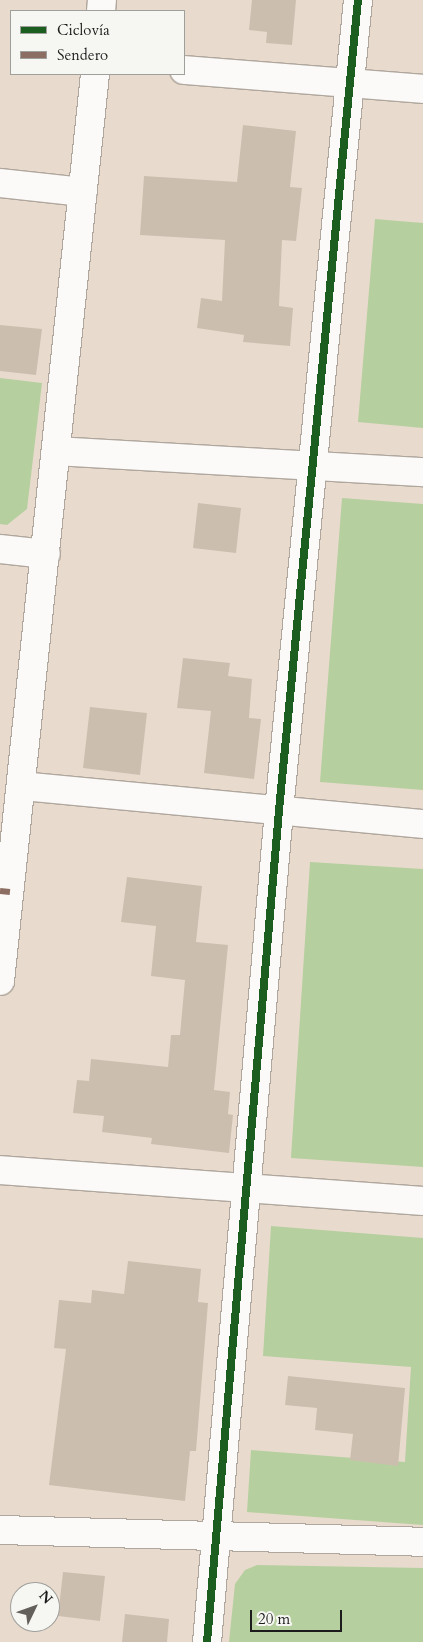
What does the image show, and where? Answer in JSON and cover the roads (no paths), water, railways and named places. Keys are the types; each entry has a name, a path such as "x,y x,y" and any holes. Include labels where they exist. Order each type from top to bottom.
{"street":[{"path":"207,1642 279,810 358,0"},
{"path":"185,70 423,89"},
{"path":"0,981 95,75"},
{"path":"0,183 83,192"},
{"path":"56,451 312,464 423,472"},
{"path":"0,549 46,554"},
{"path":"21,786 423,824"},
{"path":"0,1170 423,1201"},
{"path":"0,1530 423,1542"}]}
